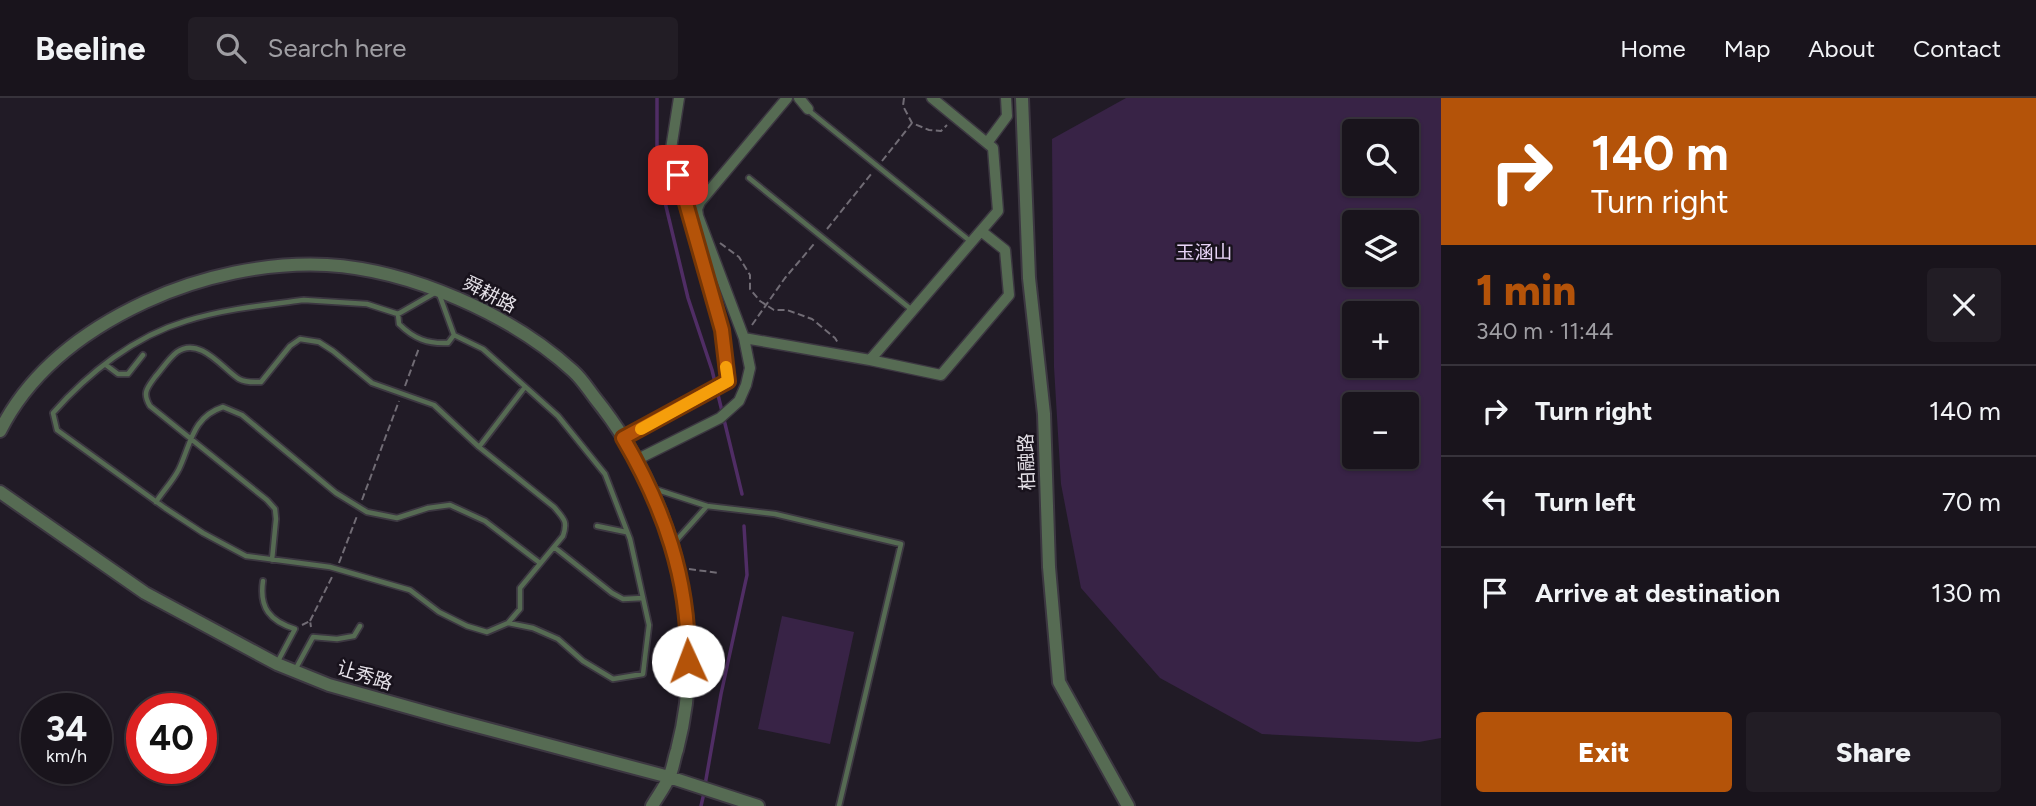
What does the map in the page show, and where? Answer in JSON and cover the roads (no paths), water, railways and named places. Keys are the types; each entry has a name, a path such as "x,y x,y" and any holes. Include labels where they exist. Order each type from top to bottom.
{"street":[{"path":"623,438 728,381 722,330 671,149 679,98"},
{"path":"636,460 724,414 739,401 746,385 750,368 744,338 697,209 787,98"},
{"path":"799,98 808,109"},
{"path":"870,360 999,211 993,148 932,98"},
{"path":"987,143 1007,116 1006,98"},
{"name":"柏融路","path":"1022,98 1029,278 1044,414 1049,567 1059,682 1128,806"},
{"path":"744,338 941,375 1009,295 1005,250 981,231"},
{"name":"舜耕路","path":"0,431 12,408 36,377 64,351 117,315 172,290 209,278 286,266 327,265 365,270 438,291 485,311 544,348 575,372 607,412 636,460 659,506 678,567 689,645 682,729 669,777 652,806"},
{"name":"让秀路","path":"0,492 145,593 277,664 330,685 669,777 758,806"}],"lane":[{"path":"808,109 971,242"},
{"path":"749,178 912,311"},
{"path":"272,559 275,509 150,406 145,398 146,389 178,351 187,348 205,351 241,380 251,383 261,382 290,346 300,339 318,342 372,383 434,405 479,447 554,507 564,519 566,527 563,536 520,587 520,609 508,623 487,632 467,626 439,612 410,590 337,569 246,556 203,533 156,502 57,430 54,413 74,390 140,340 185,321 239,309 304,300 367,304 398,314 438,291 454,335 483,349 558,416 605,474 627,532 649,625 643,674 613,679 583,661 558,639 533,628 508,623"},
{"path":"398,314 398,324 408,334 422,341 448,343 454,335"},
{"path":"106,365 118,374 128,374 143,355"},
{"path":"479,447 525,387"},
{"path":"156,502 178,471 195,428 210,411 223,407 242,415 336,493 367,512 397,518 428,508 450,505 485,521 540,563"},
{"path":"650,487 708,506 775,514 901,544 839,806"},
{"path":"672,545 708,506"},
{"path":"597,526 627,532"},
{"path":"554,547 612,593 623,599 643,598"},
{"path":"263,582 261,595 268,613 280,624 295,629 277,664"},
{"path":"295,671 313,637 337,639 354,636 360,626"}],"waterway":[{"path":"657,98 657,169 688,298 712,370 742,494"},
{"path":"705,785 721,694 747,575 744,526"},
{"path":"701,806 704,793"}],"park label":[{"name":"玉涵山","path":"1204,252"}]}
